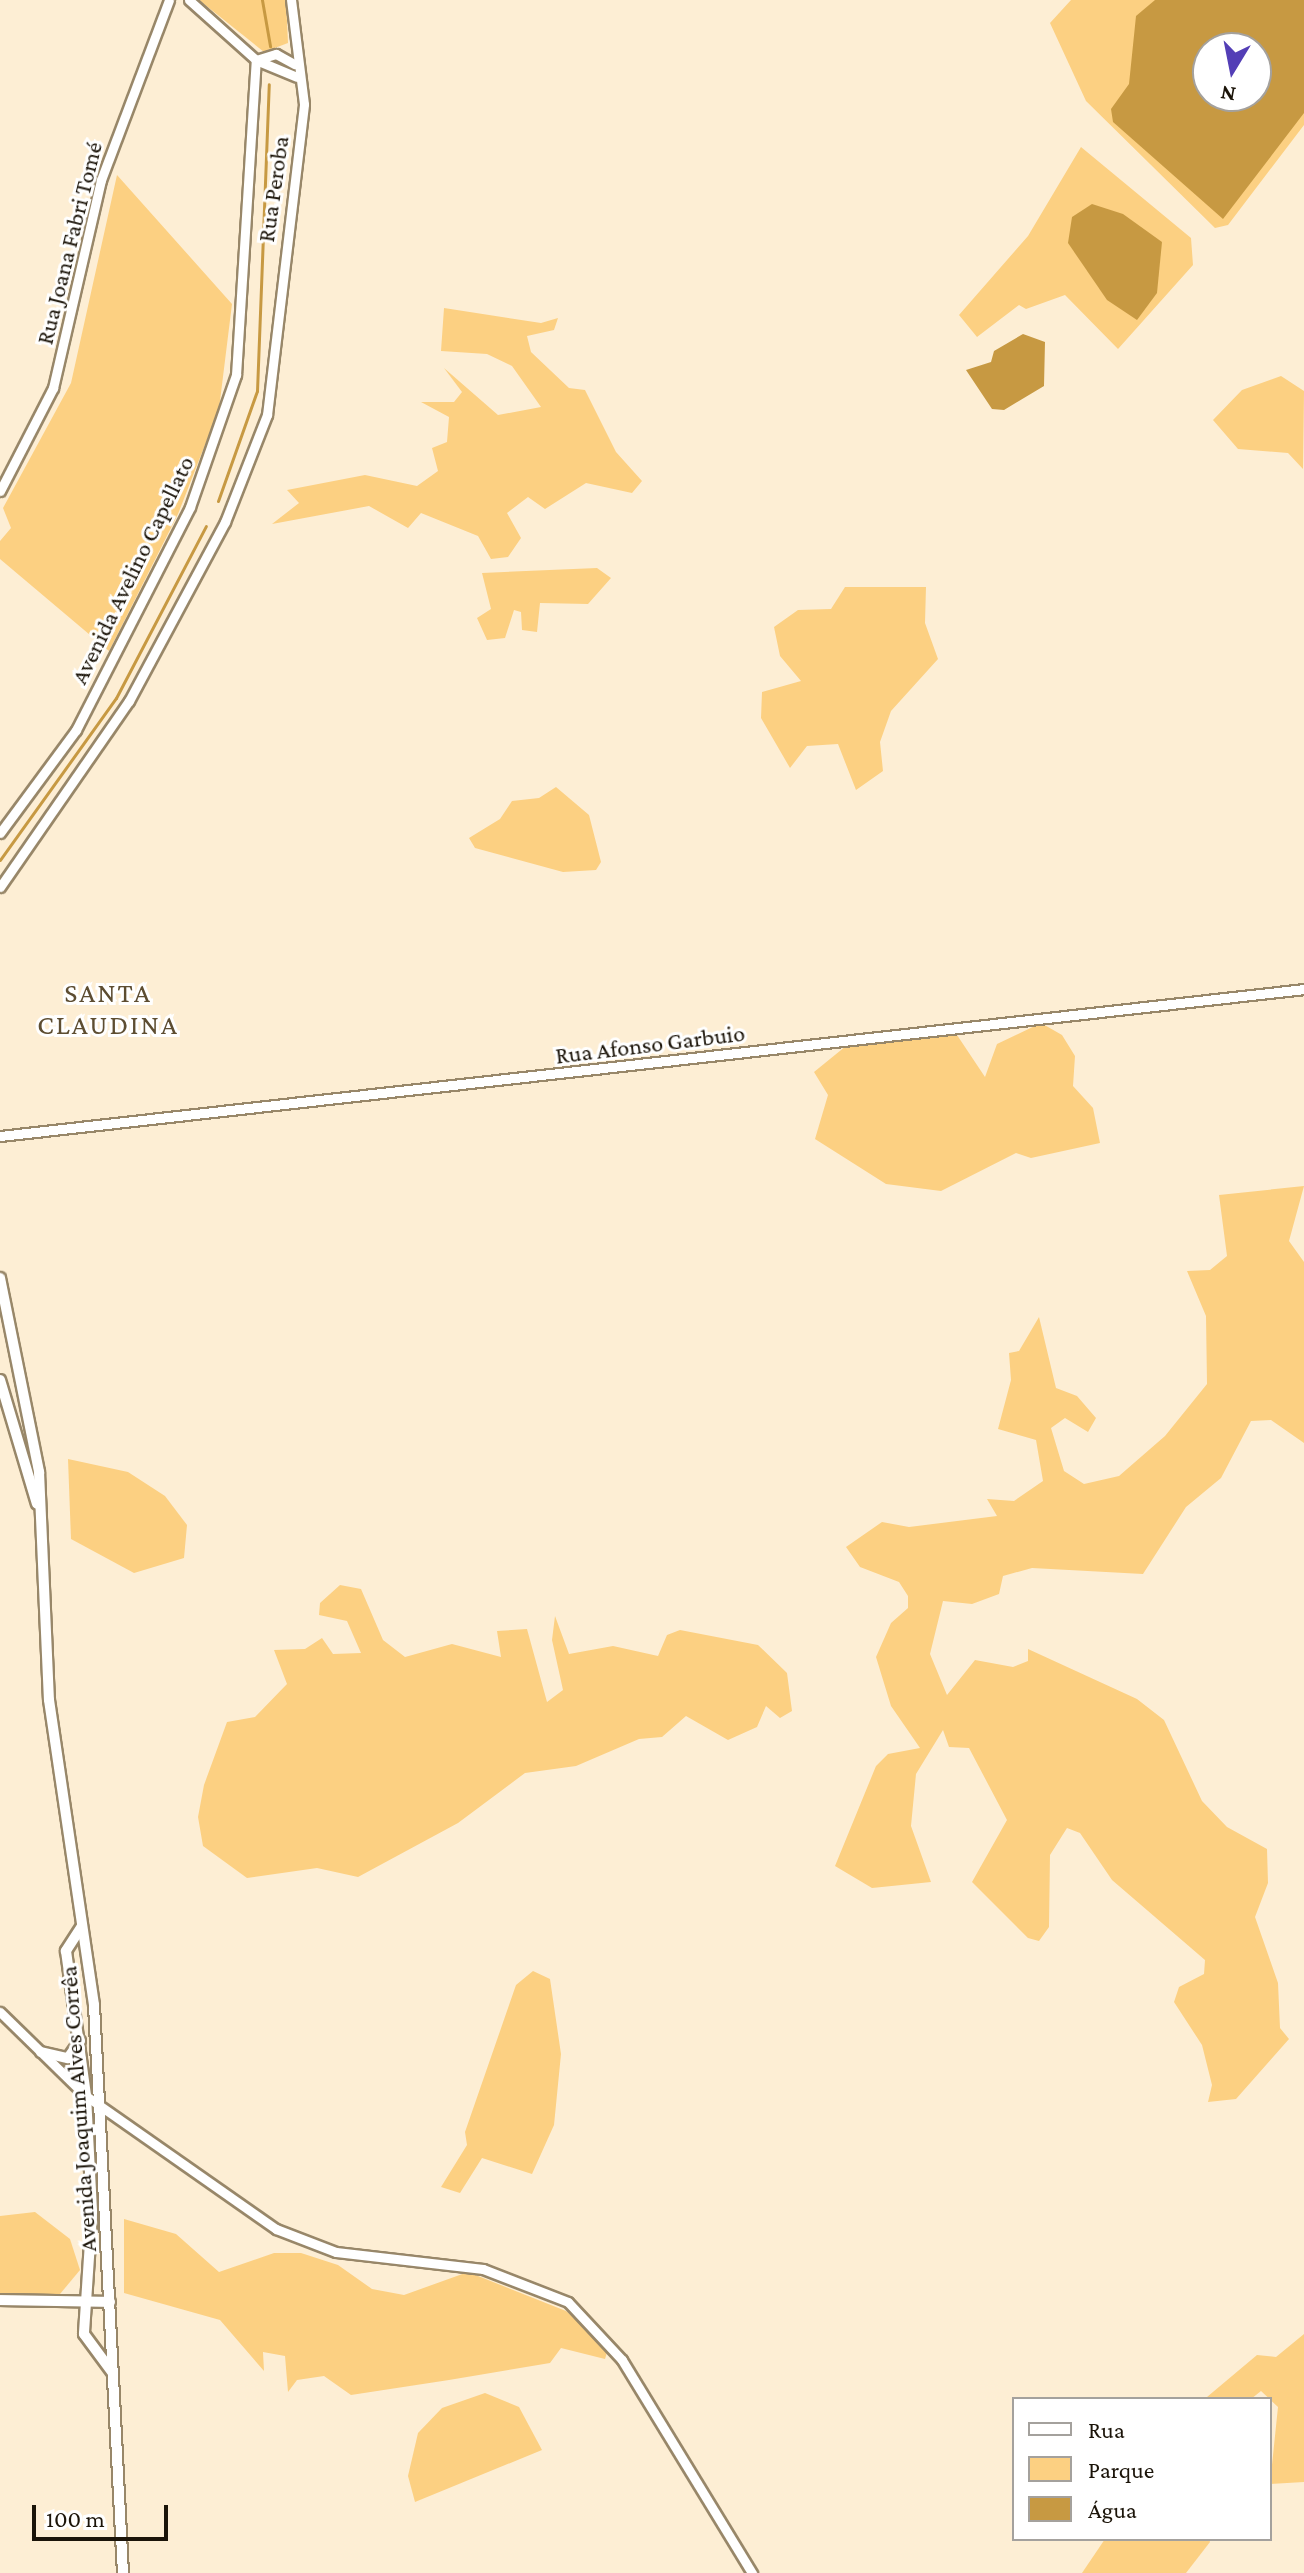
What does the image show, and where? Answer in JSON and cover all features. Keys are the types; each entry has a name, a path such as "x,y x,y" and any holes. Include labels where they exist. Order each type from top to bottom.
{"main road":[{"name":"Avenida Joaquim Alves Corrêa","path":"0,1278 30,1419 49,1700 84,1914 92,1991 102,2107 123,2573"},
{"name":"Avenida Joaquim Alves Corrêa","path":"0,1380 14,1445 38,1505"},
{"name":"Avenida Joaquim Alves Corrêa","path":"84,1914 68,1961 86,2096 92,2212 83,2302 84,2334 113,2374"},
{"path":"68,1961 82,1953 92,1991"},
{"path":"41,2052 68,2058 80,2039"},
{"path":"0,2300 110,2302"}],"street":[{"path":"291,0 297,77"},
{"path":"167,5 191,4 256,60 297,77"},
{"name":"Rua Joana Fabri Tomé","path":"0,491 53,388 101,180 167,5"},
{"path":"256,60 276,54 294,64"},
{"name":"Avenida Avelino Capellato","path":"0,833 102,682 190,507 228,406 240,345 256,60"},
{"name":"Rua Peroba","path":"0,887 89,767 225,522 274,384 280,279 304,104 297,77"},
{"name":"Rua Afonso Garbuio","path":"0,1136 1304,989"},
{"path":"0,2012 86,2096 305,2242 360,2257 483,2269 568,2302 622,2360 752,2573"}],"green space":[{"path":"199,0 286,0 288,43 264,52"},
{"path":"1071,0 1304,0 1304,125 1228,225 1215,228 1086,101 1050,23"},
{"path":"1081,147 1191,238 1193,265 1118,349 1065,295 1026,309 1019,305 977,337 959,315 1028,236"},
{"path":"117,175 232,304 219,409 178,514 109,651 0,559 0,541 11,528 3,508 71,383"},
{"path":"444,308 541,323 558,318 554,330 527,336 531,352 569,388 585,390 616,452 642,481 632,493 586,483 545,509 528,497 507,513 521,538 508,557 491,559 478,536 421,513 408,528 369,506 272,524 299,503 287,490 365,475 417,486 438,471 432,448 447,442 449,417 421,402 454,402 462,392 444,368 498,415 541,407 512,366 487,354 441,351"},
{"path":"1281,376 1304,391 1303,469 1288,453 1238,449 1213,420 1242,390"},
{"path":"597,568 611,578 588,604 540,603 537,632 522,630 521,612 514,610 505,638 487,640 477,618 491,609 482,573"},
{"path":"845,587 926,587 925,623 938,659 891,711 880,742 883,771 856,790 838,744 807,746 790,768 761,718 762,692 801,681 780,656 774,627 798,610 831,609"},
{"path":"556,787 589,815 601,862 596,870 563,872 475,848 469,838 500,819 512,801 539,798"},
{"path":"1041,1023 1062,1035 1075,1056 1073,1086 1093,1108 1100,1143 1031,1158 1016,1153 941,1191 886,1184 815,1139 828,1095 814,1072 846,1046 955,1032 985,1077 997,1044"},
{"path":"1304,1186 1289,1241 1304,1262 1304,1443 1271,1420 1251,1421 1221,1478 1186,1507 1143,1574 1032,1568 1003,1576 999,1594 972,1604 943,1601 930,1654 947,1695 975,1660 1013,1667 1028,1661 1028,1649 1137,1699 1164,1720 1202,1801 1227,1827 1267,1849 1268,1883 1255,1917 1278,1983 1280,2028 1289,2039 1236,2099 1208,2102 1212,2085 1202,2045 1174,2002 1179,1987 1204,1974 1205,1960 1112,1880 1080,1833 1067,1828 1050,1855 1049,1927 1039,1941 1028,1938 972,1882 1007,1820 969,1748 949,1747 943,1730 916,1774 911,1826 931,1882 872,1888 835,1866 876,1766 888,1754 920,1748 891,1706 876,1657 891,1623 908,1608 908,1596 899,1582 860,1567 846,1547 882,1522 909,1527 997,1516 987,1499 1014,1501 1043,1481 1036,1440 998,1429 1011,1380 1009,1353 1019,1351 1039,1317 1056,1388 1077,1396 1096,1418 1088,1432 1065,1418 1051,1428 1064,1471 1084,1484 1119,1476 1165,1436 1207,1384 1206,1316 1187,1271 1210,1270 1227,1256 1219,1195"},
{"path":"68,1459 128,1472 165,1496 187,1525 184,1558 134,1573 71,1539"},
{"path":"340,1585 361,1589 383,1640 405,1657 452,1644 501,1657 497,1631 527,1629 547,1702 563,1690 552,1640 555,1616 569,1654 613,1646 658,1656 667,1635 680,1630 758,1645 787,1673 792,1711 780,1718 766,1706 757,1727 728,1740 686,1716 662,1737 639,1739 576,1766 525,1773 458,1823 358,1877 317,1868 247,1878 203,1846 198,1817 204,1785 227,1722 255,1717 287,1684 274,1650 305,1649 322,1638 333,1654 361,1653 347,1621 319,1615 320,1603"},
{"path":"533,1971 550,1979 561,2054 554,2125 532,2174 482,2158 460,2193 441,2187 467,2145 465,2132 516,1985"},
{"path":"35,2212 70,2239 80,2270 60,2294 0,2294 0,2216"},
{"path":"124,2219 176,2234 219,2272 274,2253 301,2253 338,2265 372,2289 404,2295 468,2272 566,2311 609,2346 605,2359 561,2348 550,2363 449,2380 351,2395 324,2376 297,2380 288,2392 285,2356 263,2352 264,2371 220,2320 124,2293"},
{"path":"1304,2334 1304,2482 1272,2484 1278,2407 1272,2397 1261,2391 1254,2397 1207,2397 1257,2355 1276,2357"},
{"path":"485,2393 519,2407 542,2450 415,2502 408,2476 418,2433 442,2408"},
{"path":"1104,2541 1210,2542 1186,2573 1082,2573"}],"water":[{"path":"1155,0 1304,0 1304,113 1223,219 1113,122 1111,109 1129,84 1136,16"},
{"path":"1092,204 1123,214 1162,242 1157,293 1137,320 1107,300 1068,243 1072,217"},
{"path":"1023,334 1045,342 1044,386 1004,410 992,409 966,370 991,362 994,351"}],"waterway":[{"path":"262,0 270,46"},
{"path":"218,501 257,391 269,84"},
{"path":"0,860 116,698 206,526"}],"district":[{"name":"SANTA CLAUDINA","path":"108,1009"}]}
